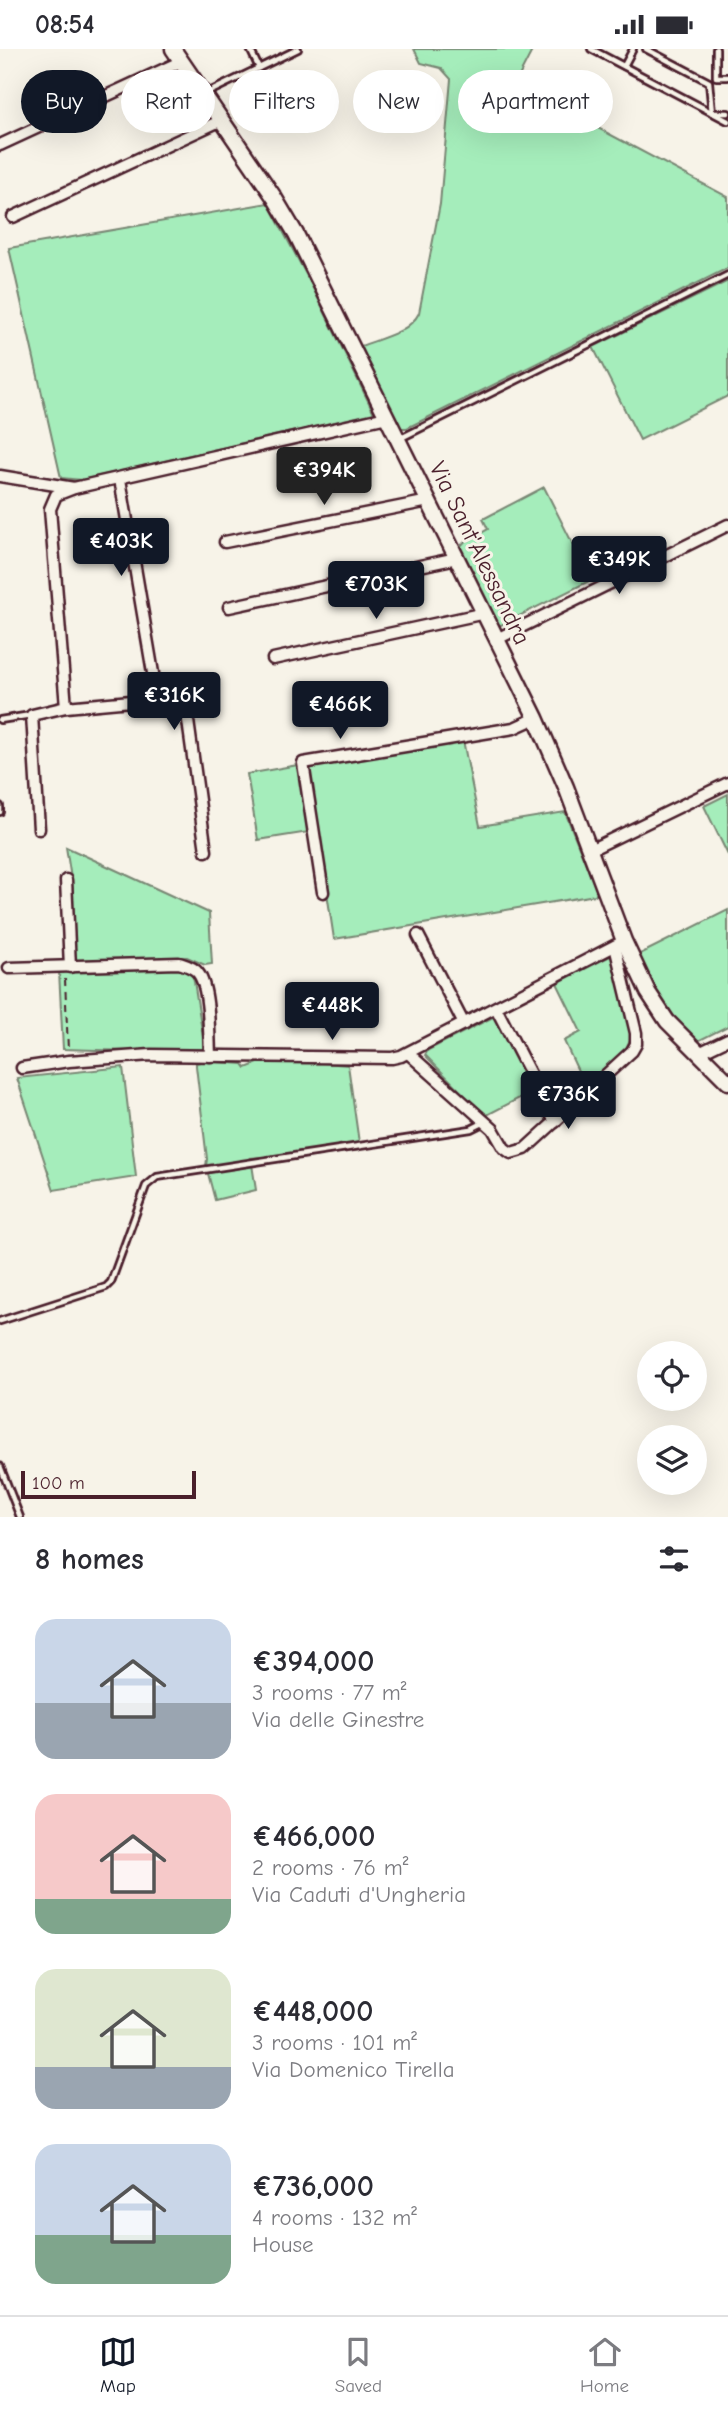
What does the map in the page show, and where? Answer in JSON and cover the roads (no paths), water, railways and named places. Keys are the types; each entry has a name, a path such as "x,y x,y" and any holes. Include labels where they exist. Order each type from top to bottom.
{"street":[{"name":"Via Sant'Alessandra","path":"177,55 188,70"},
{"path":"0,145 177,55"},
{"name":"Via Sant'Alessandra","path":"215,109 296,234 536,718 590,850 620,944 667,1021 728,1082"},
{"path":"13,217 222,120"},
{"path":"66,707 50,509 56,495 74,488 387,417"},
{"path":"0,476 74,488"},
{"path":"120,479 153,673"},
{"path":"225,542 429,501"},
{"path":"497,639 728,525"},
{"path":"229,607 457,558"},
{"path":"273,659 485,613"},
{"path":"39,829 32,715 66,707 174,697 185,699 206,851"},
{"path":"323,892 303,762 514,728 536,718"},
{"path":"590,850 728,783"},
{"path":"66,880 68,967"},
{"path":"418,935 464,1024"},
{"path":"22,1068 69,1061 151,1055 392,1058 408,1053 620,944 636,1044 632,1051 525,1149 511,1153 493,1129 408,1053"},
{"path":"9,968 178,963 189,966 199,973 205,989 210,1056"},
{"path":"496,1007 555,1122"},
{"path":"699,1053 728,1039"}],"lane":[{"path":"250,49 259,68"},
{"path":"215,89 298,49"},
{"path":"591,49 728,121"},
{"path":"624,66 633,49"},
{"path":"646,49 709,82"},
{"path":"716,49 716,78"},
{"path":"709,82 728,77"},
{"path":"709,82 712,113"},
{"path":"712,113 728,113"},
{"path":"398,439 728,275"},
{"path":"0,720 32,715"},
{"path":"0,806 0,812"},
{"path":"0,1321 106,1287 111,1282 146,1186 157,1177 471,1129 484,1123"},
{"path":"0,1466 20,1517"}]}
